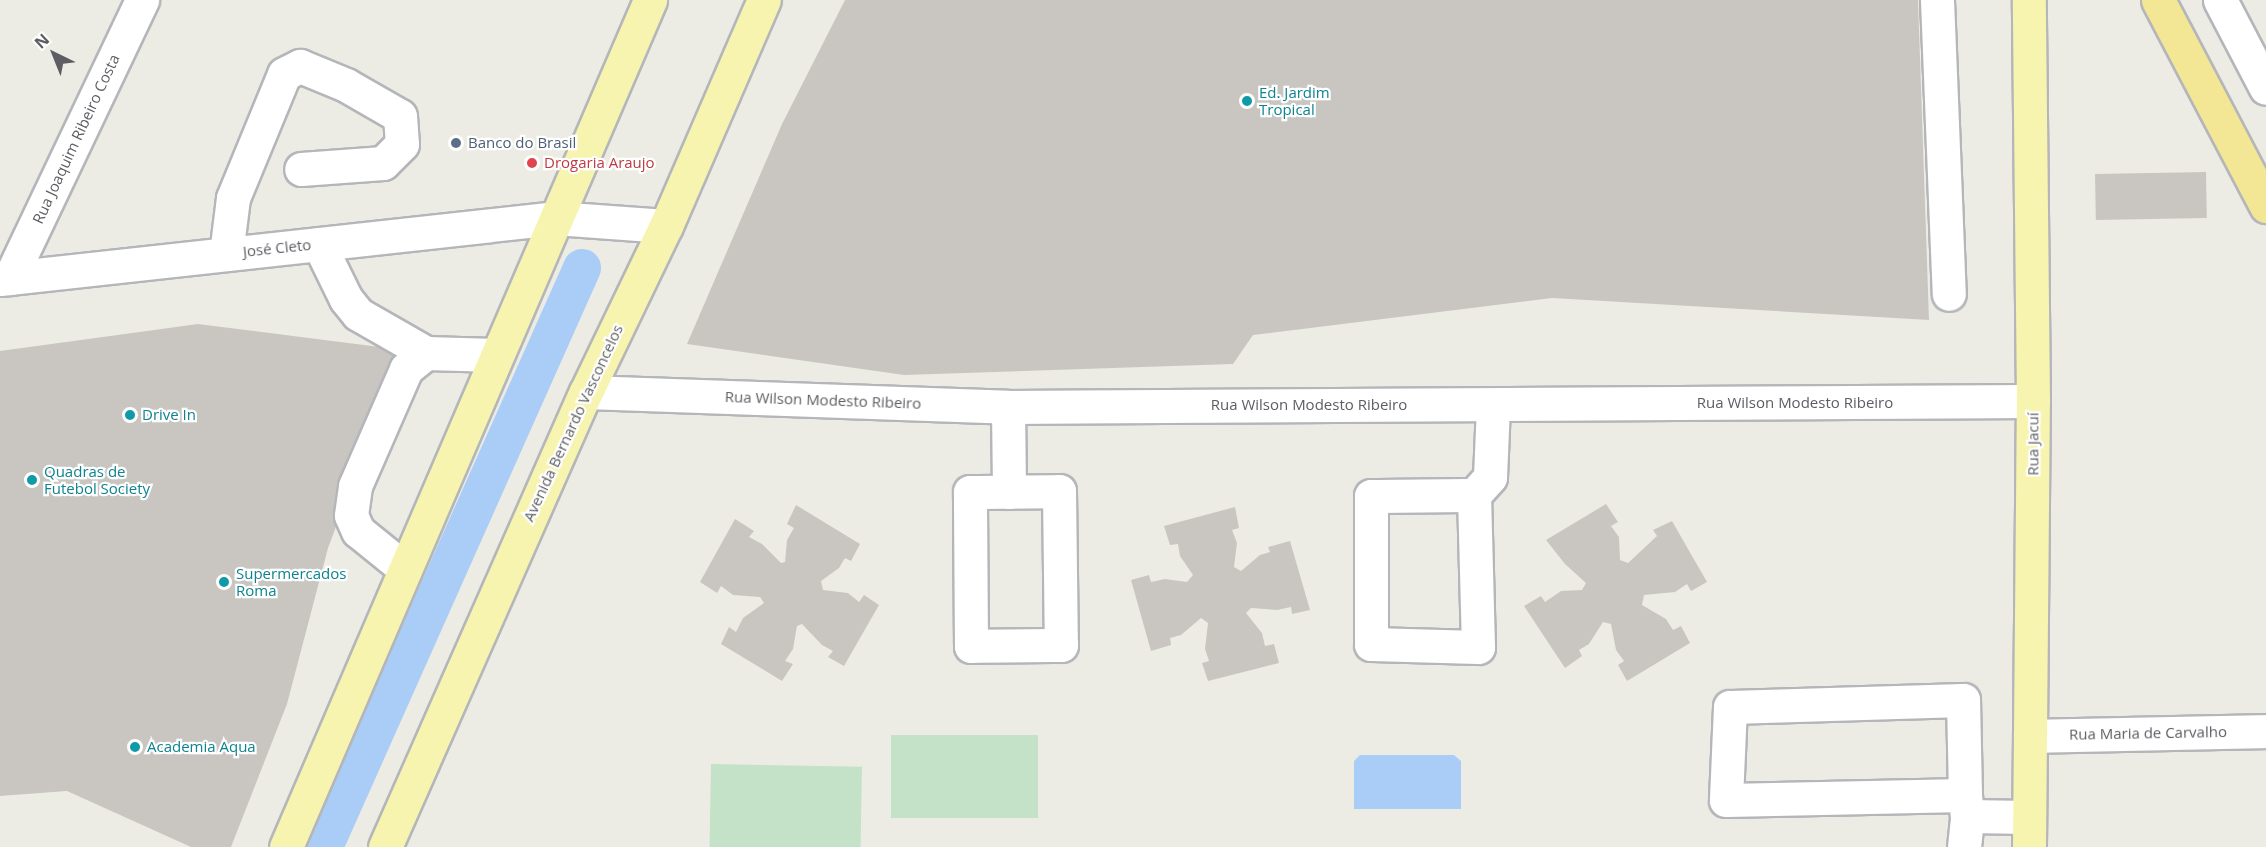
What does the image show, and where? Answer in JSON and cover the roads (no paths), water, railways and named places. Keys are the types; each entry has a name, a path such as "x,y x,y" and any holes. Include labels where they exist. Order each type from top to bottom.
{"highway":[{"path":"2158,0 2266,206"}],"main road":[{"path":"286,847 650,0"},
{"name":"Avenida Bernardo Vasconcelos","path":"385,847 586,392 666,226 764,0"},
{"name":"Rua Jacuí","path":"2029,832 2033,401 2030,0"},
{"name":"Rua Jacuí","path":"2032,41 2050,0"}],"street":[{"name":"Rua Joaquim Ribeiro Costa","path":"5,278 142,0"},
{"path":"1937,0 1949,294"},
{"path":"2220,0 2266,88"},
{"path":"226,254 233,198 284,74 300,66 346,85 400,116 402,144 383,163 301,169"},
{"name":"José Cleto","path":"5,278 555,218 666,226"},
{"path":"319,244 346,299 358,314 426,353 496,355"},
{"path":"405,569 358,531 351,515 355,486 406,369 426,353"},
{"name":"Rua Wilson Modesto Ribeiro","path":"586,392 1008,406 2033,401"},
{"path":"1474,495 1371,496 1371,644 1478,647 1474,495 1490,477 1493,405"},
{"path":"1008,406 1009,492"},
{"path":"1059,491 1061,645 971,646 970,492 1009,492 1059,491"},
{"path":"1965,819 1963,700 1730,707 1725,800 1965,819 2029,832"},
{"name":"Rua Maria de Carvalho","path":"2030,736 2266,731"}],"water":[{"path":"1360,755 1454,755 1461,761 1461,809 1354,809 1354,761"}],"waterway":[{"path":"324,847 582,268"}],"place":[{"name":"Ed. Jardim Tropical","path":"1247,101"},
{"name":"Banco do Brasil","path":"456,143"},
{"name":"Drogaria Araujo","path":"532,163"},
{"name":"Drive In","path":"130,415"},
{"name":"Quadras de Futebol Society","path":"32,480"},
{"name":"Supermercados Roma","path":"224,582"},
{"name":"Academia Aqua","path":"135,747"}]}
